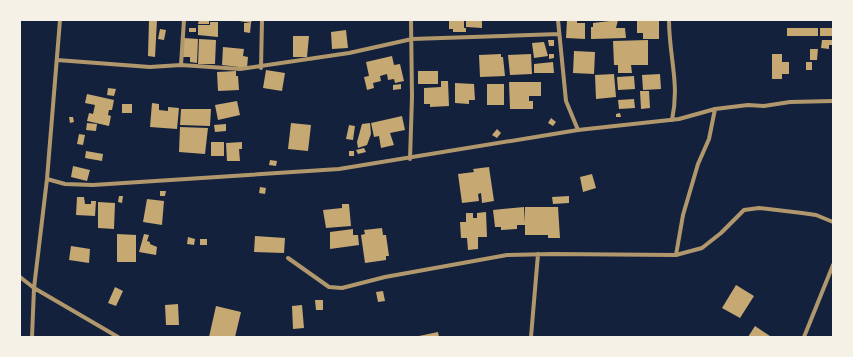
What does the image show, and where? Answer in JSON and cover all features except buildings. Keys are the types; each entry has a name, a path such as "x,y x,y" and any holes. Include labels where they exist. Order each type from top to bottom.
{"street":[{"path":"32,337 34,288 47,180 60,20"},
{"path":"181,66 184,20"},
{"path":"261,68 262,20"},
{"path":"410,158 411,20"},
{"path":"558,20 566,101 578,130"},
{"path":"669,20 669,44 676,90 672,120"},
{"path":"57,60 150,67 181,66 240,69 261,68 349,53 412,39 559,34"},
{"path":"47,180 65,184 93,185 339,169 578,130 689,118 716,109 748,105 764,106 790,102 833,101"},
{"path":"676,255 683,215 698,164 709,139 716,109"},
{"path":"288,258 314,277 336,288 385,277 507,255 676,255 702,248 721,233 744,210 759,208 802,212 816,215 833,222"},
{"path":"531,337 538,254"},
{"path":"804,337 833,265"},
{"path":"20,277 34,288 118,337"}]}
